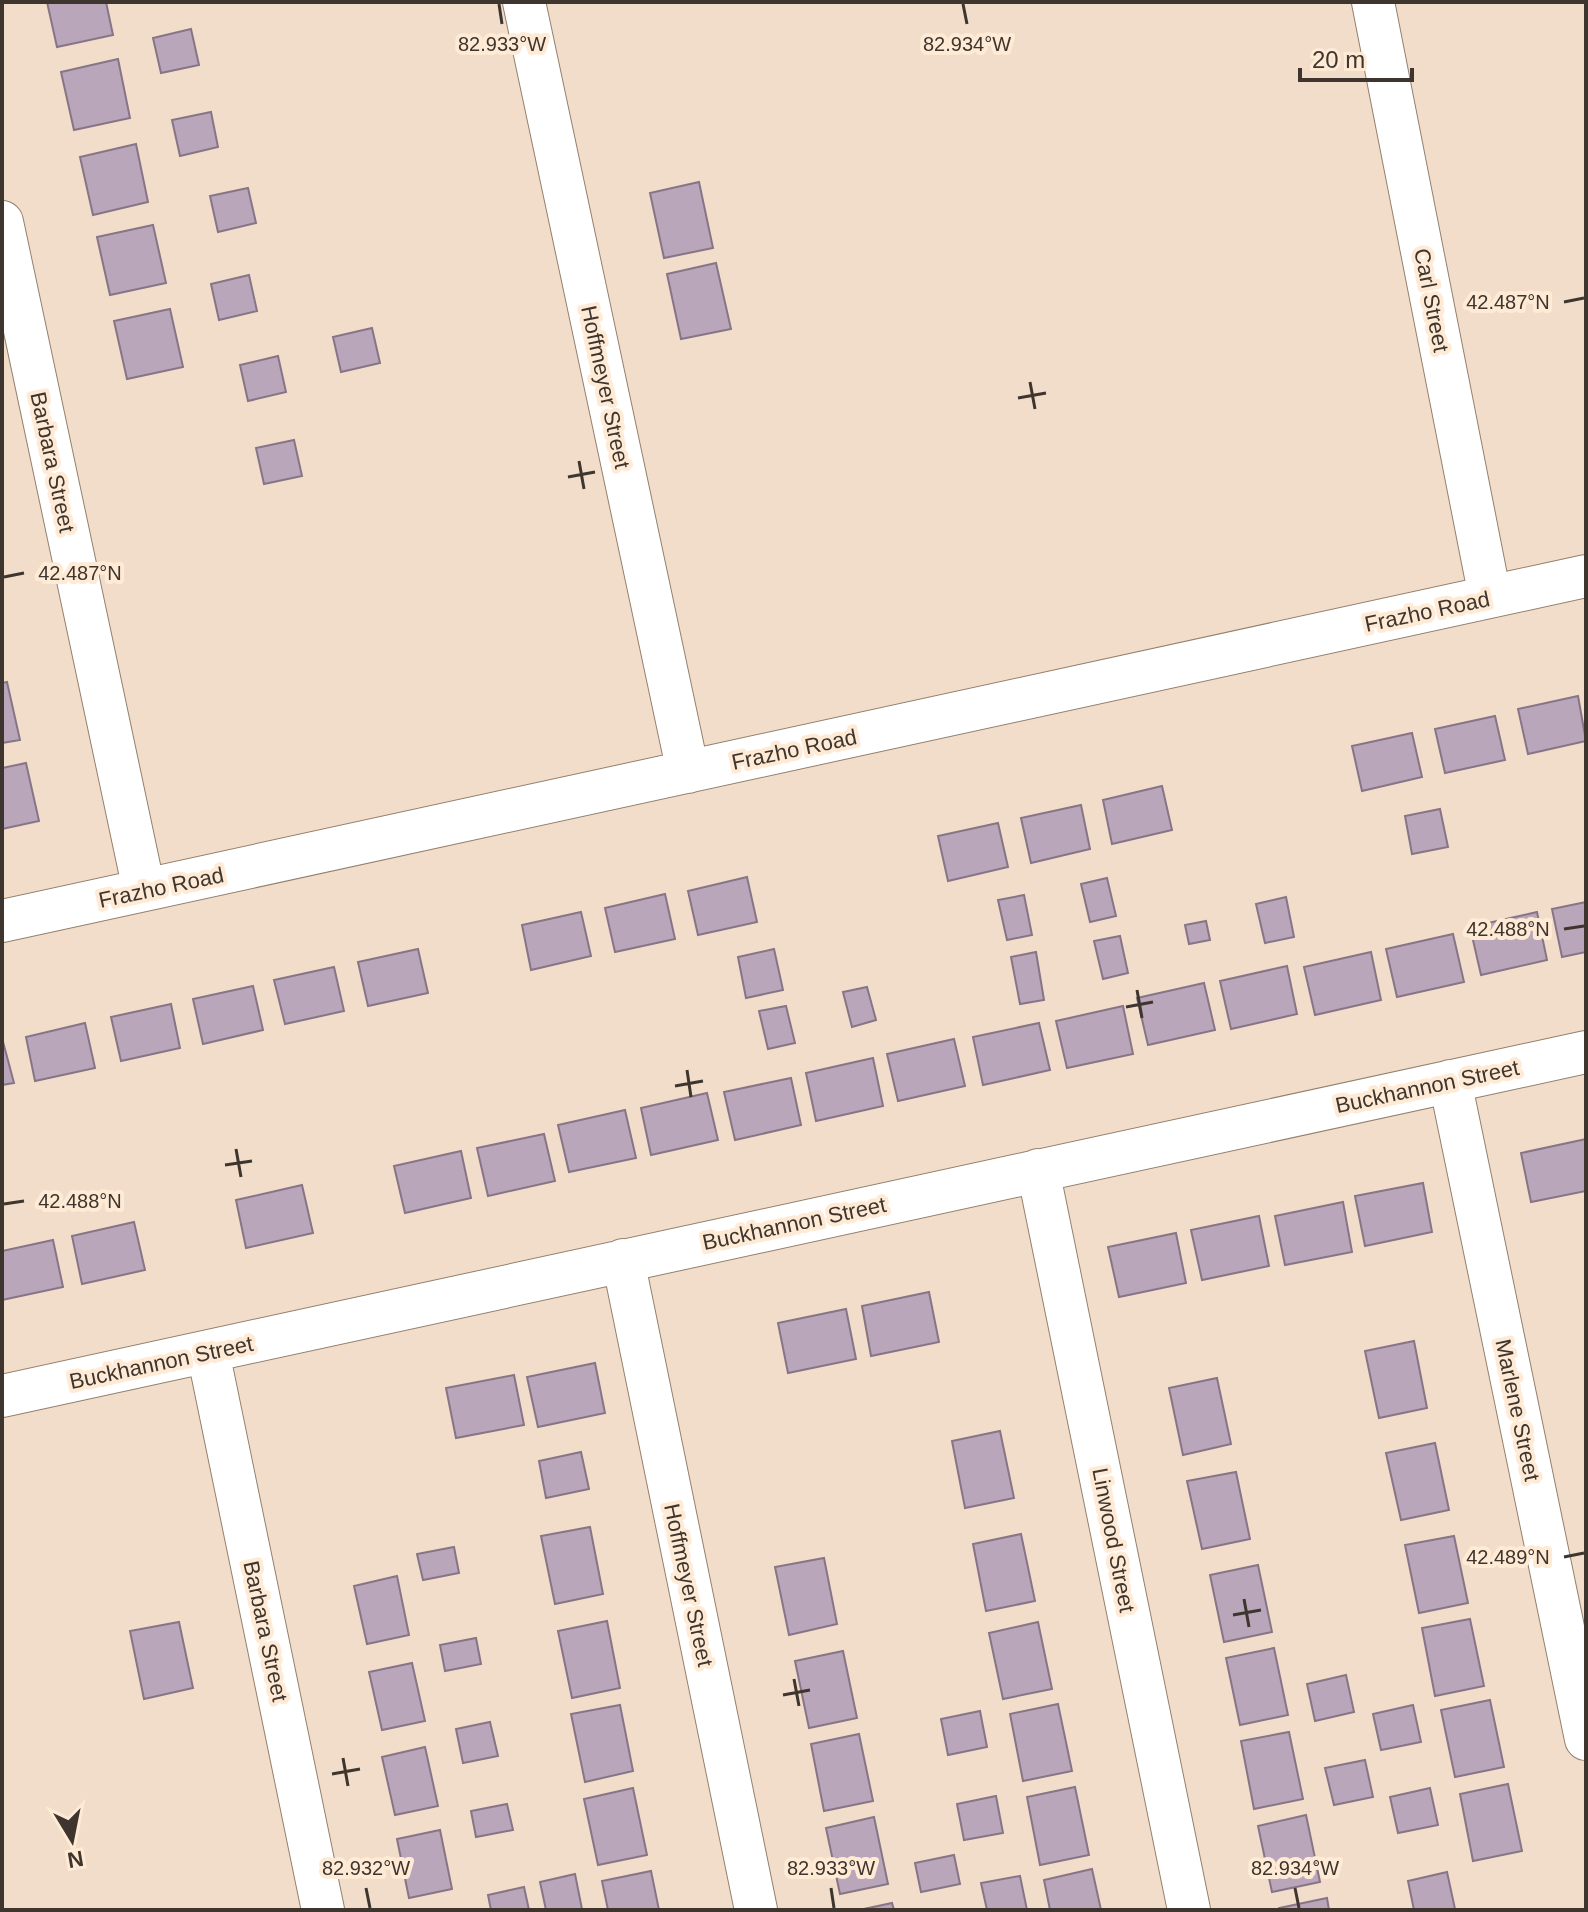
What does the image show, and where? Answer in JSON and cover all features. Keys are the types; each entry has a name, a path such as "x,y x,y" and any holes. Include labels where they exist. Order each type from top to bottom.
{"street":[{"name":"Hoffmeyer Street","path":"524,2 688,772"},
{"name":"Carl Street","path":"1373,2 1490,597"},
{"name":"Barbara Street","path":"2,222 144,890"},
{"name":"Frazho Road","path":"2,921 1586,576"},
{"name":"Buckhannon Street","path":"2,1396 1586,1052"},
{"name":"Marlene Street","path":"1450,1081 1586,1739"},
{"name":"Linwood Street","path":"1038,1170 1189,1910"},
{"name":"Hoffmeyer Street","path":"623,1260 756,1910"},
{"name":"Barbara Street","path":"208,1352 323,1910"}],"building":[{"path":"47,2 106,2 113,35 57,47"},
{"path":"191,29 199,65 161,73 153,38"},
{"path":"118,59 130,118 74,130 61,72"},
{"path":"211,112 218,147 180,156 172,120"},
{"path":"136,144 148,202 93,215 80,157"},
{"path":"699,182 713,248 664,258 650,193"},
{"path":"248,188 256,223 218,232 210,196"},
{"path":"153,225 166,283 110,295 97,237"},
{"path":"716,263 731,329 681,339 667,274"},
{"path":"249,275 257,311 219,320 211,284"},
{"path":"170,309 183,367 127,379 114,321"},
{"path":"372,328 380,363 341,372 333,337"},
{"path":"278,356 286,392 248,401 240,365"},
{"path":"294,440 302,476 264,484 256,448"},
{"path":"7,682 20,740 2,743 2,683"},
{"path":"1578,696 1586,741 1528,754 1518,709"},
{"path":"1495,716 1505,760 1445,773 1435,729"},
{"path":"1412,733 1422,777 1362,791 1352,746"},
{"path":"26,763 39,821 2,829 2,768"},
{"path":"1162,786 1172,830 1112,844 1103,800"},
{"path":"1081,805 1090,849 1031,863 1021,818"},
{"path":"1440,809 1448,847 1412,854 1405,816"},
{"path":"998,823 1008,867 948,881 938,836"},
{"path":"747,877 757,922 698,935 688,891"},
{"path":"1107,878 1116,916 1090,922 1081,884"},
{"path":"665,894 675,939 615,952 605,908"},
{"path":"1024,895 1032,935 1007,940 998,900"},
{"path":"1286,897 1294,937 1265,943 1256,904"},
{"path":"1586,902 1586,952 1562,957 1552,909"},
{"path":"581,912 591,956 531,970 522,925"},
{"path":"1537,912 1547,960 1481,975 1470,927"},
{"path":"1206,921 1210,940 1189,944 1185,925"},
{"path":"1453,934 1464,982 1397,997 1386,949"},
{"path":"1120,936 1128,973 1103,979 1094,941"},
{"path":"418,949 428,993 368,1006 358,962"},
{"path":"774,949 783,990 746,998 738,957"},
{"path":"1036,952 1044,1000 1020,1004 1011,957"},
{"path":"1371,952 1381,1000 1315,1015 1304,967"},
{"path":"1287,966 1297,1014 1231,1029 1220,981"},
{"path":"334,967 344,1011 285,1024 274,980"},
{"path":"1204,983 1215,1030 1148,1045 1137,998"},
{"path":"253,986 263,1030 203,1044 193,999"},
{"path":"867,987 876,1020 852,1027 843,992"},
{"path":"171,1004 180,1048 121,1061 111,1017"},
{"path":"786,1006 795,1043 768,1049 759,1011"},
{"path":"1123,1006 1133,1054 1067,1068 1056,1021"},
{"path":"85,1023 95,1068 35,1081 26,1037"},
{"path":"1039,1023 1050,1070 983,1085 973,1037"},
{"path":"2,1038 14,1083 2,1085"},
{"path":"954,1039 965,1086 898,1101 887,1054"},
{"path":"873,1058 883,1106 816,1121 806,1073"},
{"path":"791,1078 801,1125 735,1140 724,1092"},
{"path":"707,1093 718,1140 651,1155 641,1108"},
{"path":"625,1110 636,1158 569,1172 558,1125"},
{"path":"544,1134 555,1181 488,1196 477,1148"},
{"path":"1586,1139 1586,1191 1531,1202 1521,1153"},
{"path":"461,1151 471,1198 405,1213 394,1166"},
{"path":"1423,1183 1432,1232 1365,1246 1355,1196"},
{"path":"302,1185 313,1233 246,1248 236,1200"},
{"path":"1343,1202 1352,1252 1285,1265 1275,1216"},
{"path":"1259,1216 1269,1266 1202,1280 1191,1230"},
{"path":"134,1222 145,1270 82,1284 72,1236"},
{"path":"1176,1233 1186,1283 1119,1297 1108,1247"},
{"path":"53,1240 63,1287 2,1300 2,1251"},
{"path":"929,1292 939,1342 871,1356 862,1306"},
{"path":"846,1309 856,1359 788,1373 778,1323"},
{"path":"1414,1341 1427,1408 1379,1418 1365,1351"},
{"path":"595,1363 605,1413 538,1427 527,1377"},
{"path":"514,1375 524,1425 456,1438 446,1388"},
{"path":"1217,1378 1231,1444 1183,1455 1169,1388"},
{"path":"1000,1431 1014,1498 965,1508 952,1441"},
{"path":"1435,1443 1449,1510 1401,1520 1386,1453"},
{"path":"581,1452 589,1489 546,1498 539,1461"},
{"path":"1236,1472 1250,1539 1202,1549 1187,1481"},
{"path":"590,1527 603,1594 555,1604 541,1536"},
{"path":"1021,1534 1035,1601 986,1611 973,1544"},
{"path":"1454,1536 1468,1603 1419,1613 1405,1545"},
{"path":"454,1547 459,1573 423,1580 417,1554"},
{"path":"824,1558 837,1624 789,1635 775,1567"},
{"path":"1258,1565 1272,1632 1224,1642 1210,1575"},
{"path":"397,1576 409,1635 367,1644 354,1586"},
{"path":"1470,1619 1484,1686 1435,1696 1422,1628"},
{"path":"607,1621 620,1688 572,1698 558,1631"},
{"path":"179,1622 193,1688 144,1699 130,1631"},
{"path":"1038,1622 1052,1689 1003,1699 989,1633"},
{"path":"476,1638 481,1664 445,1671 440,1645"},
{"path":"1274,1648 1288,1715 1240,1725 1226,1658"},
{"path":"843,1651 857,1718 809,1728 795,1661"},
{"path":"412,1663 425,1721 382,1730 369,1672"},
{"path":"1346,1675 1354,1712 1315,1721 1307,1684"},
{"path":"1490,1700 1504,1767 1455,1777 1441,1710"},
{"path":"1058,1704 1072,1771 1023,1781 1010,1714"},
{"path":"620,1705 633,1771 585,1782 571,1714"},
{"path":"1413,1705 1421,1742 1381,1750 1373,1714"},
{"path":"980,1711 987,1747 948,1755 941,1719"},
{"path":"490,1722 498,1756 463,1763 456,1729"},
{"path":"1289,1732 1303,1799 1254,1809 1241,1741"},
{"path":"859,1734 873,1801 824,1811 811,1744"},
{"path":"425,1747 438,1806 395,1815 382,1757"},
{"path":"1365,1760 1373,1797 1334,1805 1325,1768"},
{"path":"1508,1784 1522,1851 1473,1861 1460,1794"},
{"path":"1075,1787 1089,1855 1040,1865 1027,1797"},
{"path":"633,1788 647,1855 598,1865 584,1799"},
{"path":"1430,1788 1438,1825 1398,1833 1390,1797"},
{"path":"996,1796 1003,1833 964,1840 957,1804"},
{"path":"507,1804 513,1830 476,1837 471,1811"},
{"path":"1306,1815 1320,1882 1272,1892 1258,1826"},
{"path":"874,1817 888,1884 840,1894 826,1828"},
{"path":"440,1830 452,1889 409,1898 397,1839"},
{"path":"954,1855 960,1884 921,1892 915,1863"},
{"path":"1092,1869 1101,1910 1050,1910 1044,1880"},
{"path":"651,1871 659,1910 608,1910 602,1881"},
{"path":"1447,1872 1455,1909 1414,1910 1408,1881"},
{"path":"575,1874 582,1909 546,1910 540,1882"},
{"path":"1020,1876 1027,1910 987,1910 981,1883"},
{"path":"524,1887 529,1910 491,1910 488,1895"},
{"path":"1327,1898 1329,1910 1279,1910 1279,1908"},
{"path":"892,1903 894,1910 859,1910"}]}
